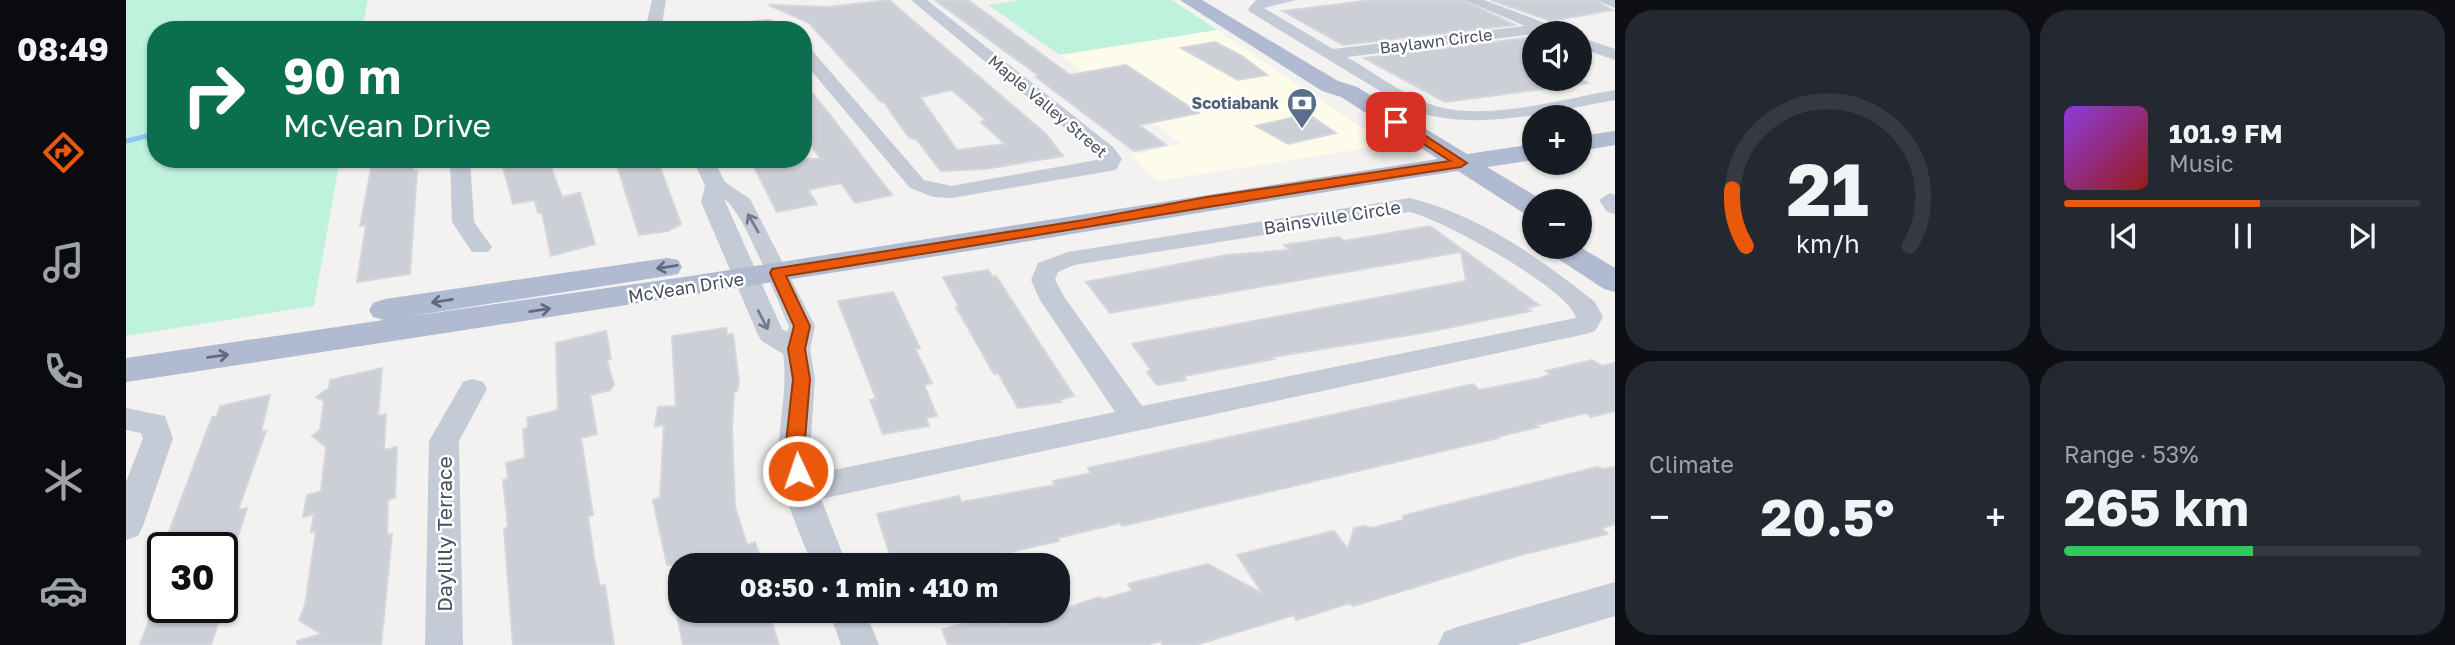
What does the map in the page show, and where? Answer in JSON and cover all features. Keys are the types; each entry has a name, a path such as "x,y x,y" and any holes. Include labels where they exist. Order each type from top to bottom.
{"main road":[{"path":"1189,0 1330,86 1349,92 1522,220"},
{"path":"1592,125 1615,122"},
{"name":"McVean Drive","path":"126,370 739,267 1084,224 1436,157 1522,136"},
{"path":"1592,142 1615,138"},
{"name":"McVean Drive","path":"1436,157 1522,153"},
{"path":"1436,157 1522,201"},
{"path":"1592,244 1615,258"},
{"path":"1579,259 1615,282"},
{"name":"McVean Drive","path":"126,348 739,267"}],"street":[{"path":"655,21 659,0"},
{"name":"Maple Valley Street","path":"812,61 917,184 924,188 951,192 1109,166 1112,159 1107,151 918,0"},
{"name":"Baylawn Circle","path":"1289,0 1261,3 1255,9 1419,107 1448,116 1474,116 1615,95"},
{"name":"Baylawn Circle","path":"1471,0 1526,21"},
{"path":"1604,0 1615,4"},
{"name":"Baylawn Circle","path":"1330,54 1522,33"},
{"path":"1592,46 1615,55"},
{"path":"460,168 463,222 480,247"},
{"path":"707,168 716,186 739,199 802,326 796,349 802,379 794,452 801,490 825,553"},
{"path":"716,186 712,202 771,335 796,349"},
{"name":"Bainsville Circle","path":"801,490 1569,330 1586,325 1590,317 1586,308 1571,296 1468,224 1442,212 1410,205 1055,263 1043,274 1044,287 1135,419"},
{"name":"Daylilly Terrace","path":"444,645 444,441 473,389"},
{"path":"126,419 154,424 158,438 126,526"},
{"path":"1457,645 1615,599"},
{"path":"852,623 860,645"}],"shaded area":[{"path":"1217,30 1370,133 1373,147 1157,181 1131,156 1181,143 1060,55"}],"green space":[{"path":"126,0 368,0 364,21 147,21 147,168 338,168 314,306 126,336"},
{"path":"1020,0 1172,0 1217,30 1060,55 988,5"}],"building":[{"path":"889,0 1046,134 1063,156 985,169 941,171 916,139 910,138 884,102 881,102 812,26 812,21 805,21 769,5 829,7","holes":["952,90 985,119 981,122 1005,144 957,150 920,97"]},
{"path":"935,0 968,0 1070,75 1126,65 1199,113 1139,125 1166,145 1134,151 1036,77 1039,76"},
{"path":"1373,0 1462,0 1515,25 1343,45 1283,11"},
{"path":"1491,0 1594,0 1612,10 1551,21"},
{"path":"1522,39 1522,91 1528,91 1445,102 1364,58"},
{"path":"1215,42 1242,56 1267,75 1238,80 1181,48"},
{"path":"812,93 892,195 855,203 841,183 808,190 817,204 777,212 755,168 812,168 812,159 821,159 812,147"},
{"path":"1308,114 1336,133 1288,144 1256,126"},
{"path":"371,168 413,168 413,171 417,171 410,274 357,282 366,225 360,226"},
{"path":"503,168 551,168 562,197 580,193 595,244 551,256 542,213 538,213 535,200 513,204"},
{"path":"618,168 660,168 681,224 668,231 639,235"},
{"path":"1430,226 1539,305 1527,308 1531,311 1428,332 1272,357 1274,359 1184,376 1186,380 1157,385 1147,372 1151,370 1132,344 1466,281 1461,252 1110,313 1086,282 1227,255 1290,250 1284,245 1339,237 1344,241"},
{"path":"988,270 993,277 996,276 1074,396 1059,400 1061,402 1018,408 998,373 994,374 956,307 959,307 943,277"},
{"path":"893,292 920,348 915,349 932,383 924,385 937,416 926,418 929,426 883,434 870,400 876,399 838,301"},
{"path":"726,328 727,335 733,334 739,383 737,391 734,392 732,428 735,507 747,545 755,542 759,553 668,553 667,565 653,500 660,498 664,425 655,426 658,407 676,406 672,336"},
{"path":"606,331 611,359 607,360 614,385 610,390 590,395 597,434 581,438 593,515 588,516 594,558 600,586 605,585 614,645 513,645 504,529 508,527 503,480 508,479 506,463 525,458 523,429 528,428 527,418 558,410 556,343"},
{"path":"1592,360 1602,366 1615,363 1615,411 1591,417 1586,413 1536,425 1539,427 1497,437 1499,438 1122,526 1120,523 1006,553 889,553 877,514 959,496 961,502 1055,485 1053,481 1091,473 1088,468 1473,384 1479,390 1541,378 1550,374 1546,371"},
{"path":"382,368 378,416 386,414 384,450 397,447 395,498 388,500 387,535 392,534 381,645 298,645 297,641 321,634 299,620 305,605 316,531 311,532 314,514 303,517 307,495 321,491 326,447 312,436 320,430 324,401 316,397 329,388 330,380"},
{"path":"270,395 261,432 266,431 238,510 247,508 238,536 238,532 169,532 212,417 217,416 220,406"},
{"path":"1597,467 1615,467 1615,524 1602,528 1608,534 1517,556 1353,606 1350,603 1296,620 1294,615 1196,645 1163,645 1161,641 1146,645 948,645 942,629 967,623 1070,623 1070,607 1099,597 1103,599 1132,591 1128,584 1208,564 1263,594 1237,555 1334,531 1348,549 1354,528 1371,528 1403,520 1403,516"},
{"path":"148,623 218,623 211,645 140,645"},
{"path":"678,623 772,623 779,645 683,645"}],"waterway":[{"path":"126,141 147,136"}],"place":[{"name":"Scotiabank","path":"1302,130"}],"route":[{"path":"798,471 794,452 802,379 796,349 802,326 777,273 1084,224 1207,201 1461,163 1396,122"}]}
